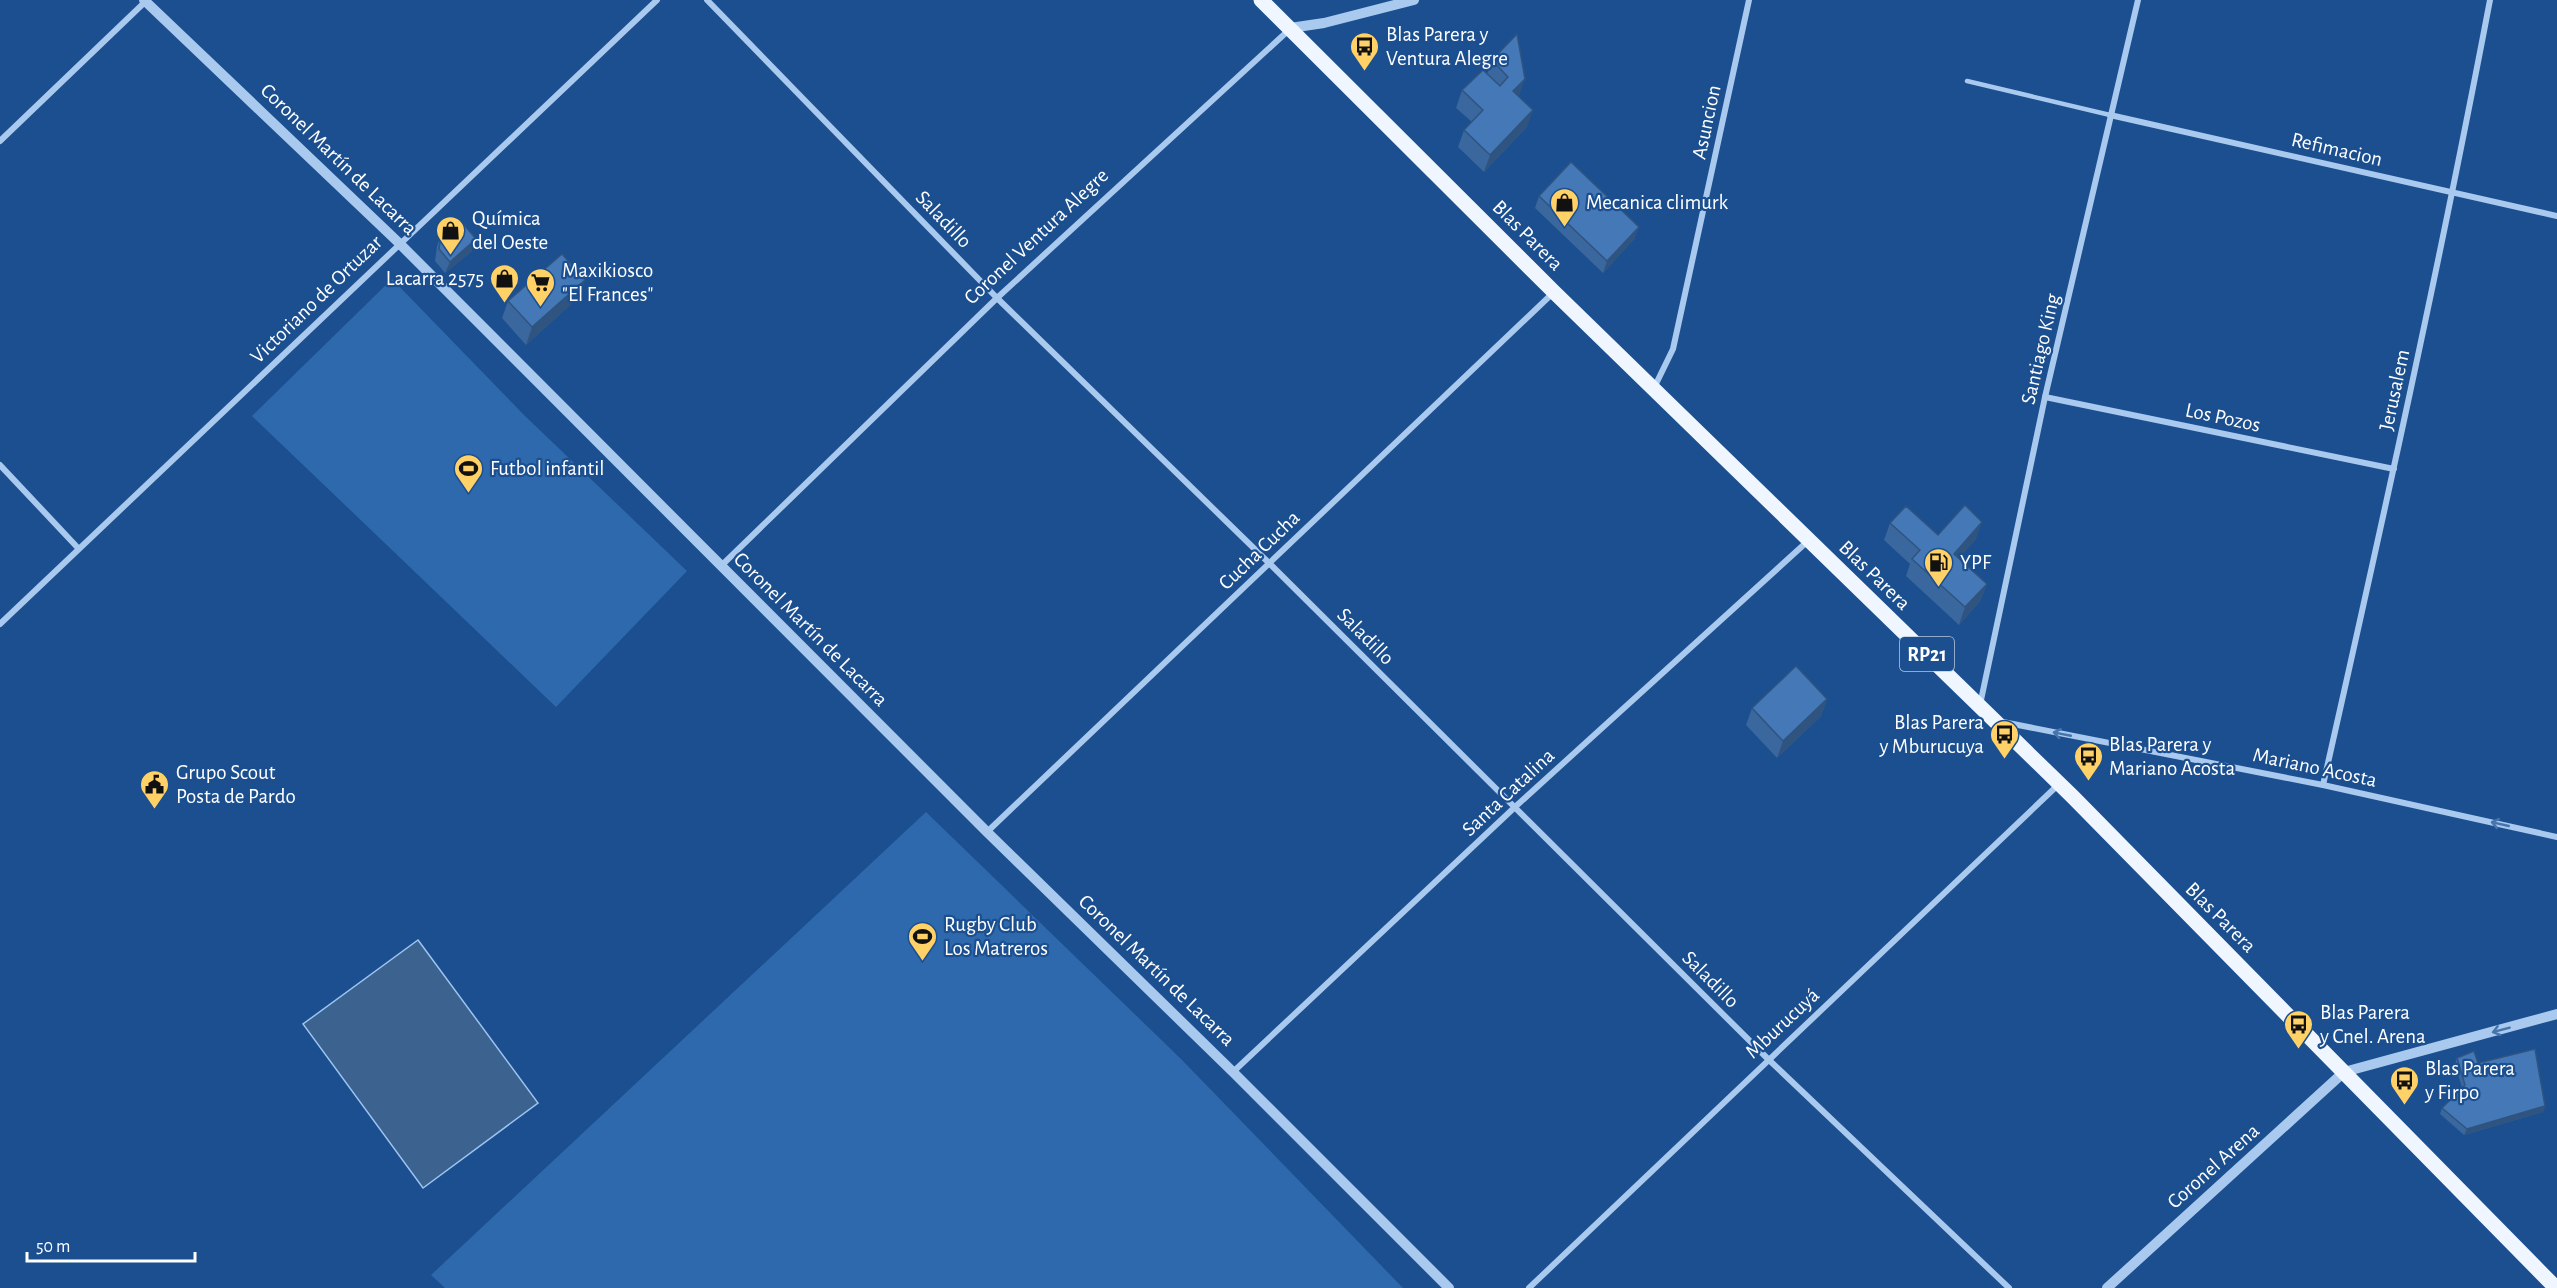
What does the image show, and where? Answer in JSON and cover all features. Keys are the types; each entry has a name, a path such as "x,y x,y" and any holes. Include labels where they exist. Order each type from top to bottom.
{"main road":[{"name":"Blas Parera","path":"1261,0 1554,292 2059,784 2556,1288"}],"street":[{"name":"Coronel Martín de Lacarra","path":"146,0 399,243 987,832 1233,1072 1449,1288"},
{"path":"0,141 146,0"},
{"name":"Victoriano de Ortuzar","path":"0,624 657,0"},
{"name":"Saladillo","path":"707,0 997,298 1269,563 1768,1059 2009,1288"},
{"path":"1290,28 1324,23 1414,0"},
{"name":"Asuncion","path":"1654,388 1673,349 1749,0"},
{"name":"Santiago King","path":"1980,706 2045,398 2138,0"},
{"name":"Jerusalem","path":"2323,784 2394,469 2453,192 2490,0"},
{"name":"Coronel Ventura Alegre","path":"721,566 997,298 1290,28"},
{"name":"Refimacion","path":"2110,115 2557,216"},
{"name":"Cucha Cucha","path":"987,832 1554,292"},
{"name":"Los Pozos","path":"2045,398 2394,469"},
{"path":"0,465 78,548"},
{"name":"Santa Catalina","path":"1233,1072 1515,807 1809,540"},
{"name":"Mariano Acosta","path":"1995,721 2323,784 2557,837"},
{"name":"Mburucuyá","path":"1529,1288 2059,784"},
{"path":"2344,1072 2557,1014"},
{"name":"Coronel Arena","path":"2107,1288 2344,1072"}],"lane":[{"path":"1967,81 2110,115"}],"shaded area":[{"name":"Futbol infantil","path":"392,279 524,415 687,571 556,707 252,416"},
{"name":"Rugby Club Los Matreros","path":"926,812 1181,1059 1403,1288 445,1288 431,1275"},
{"path":"418,940 538,1103 423,1188 303,1024"}],"building":[{"path":"1517,34 1525,79 1513,91 1533,110 1490,155 1464,130 1483,110 1462,90 1483,70 1500,86 1508,77 1492,60"},
{"path":"1571,162 1639,227 1607,261 1539,196"},
{"path":"459,219 476,239 450,262 439,249 441,235"},
{"path":"562,254 585,280 532,327 508,301"},
{"path":"1965,505 1982,522 1954,554 1987,584 1965,607 1912,559 1920,550 1890,523 1906,506 1938,535"},
{"path":"1796,666 1827,699 1783,741 1752,708"},
{"path":"2535,1049 2545,1106 2467,1129 2442,1108 2465,1085 2457,1058 2474,1051 2478,1063"}],"place":[{"name":"Blas Parera y Ventura Alegre","path":"1365,72"},
{"name":"Mecanica climurk","path":"1565,228"},
{"name":"Química del Oeste","path":"451,256"},
{"name":"Lacarra 2575","path":"505,304"},
{"name":"Maxikiosco \"El Frances\"","path":"541,308"},
{"name":"Futbol infantil","path":"469,494"},
{"name":"YPF","path":"1939,588"},
{"name":"Blas Parera y Mburucuya","path":"2005,760"},
{"name":"Blas Parera y Mariano Acosta","path":"2088,782"},
{"name":"Grupo Scout Posta de Pardo","path":"155,810"},
{"name":"Rugby Club Los Matreros","path":"923,962"},
{"name":"Blas Parera y Cnel. Arena","path":"2299,1050"},
{"name":"Blas Parera y Firpo","path":"2404,1106"}]}
